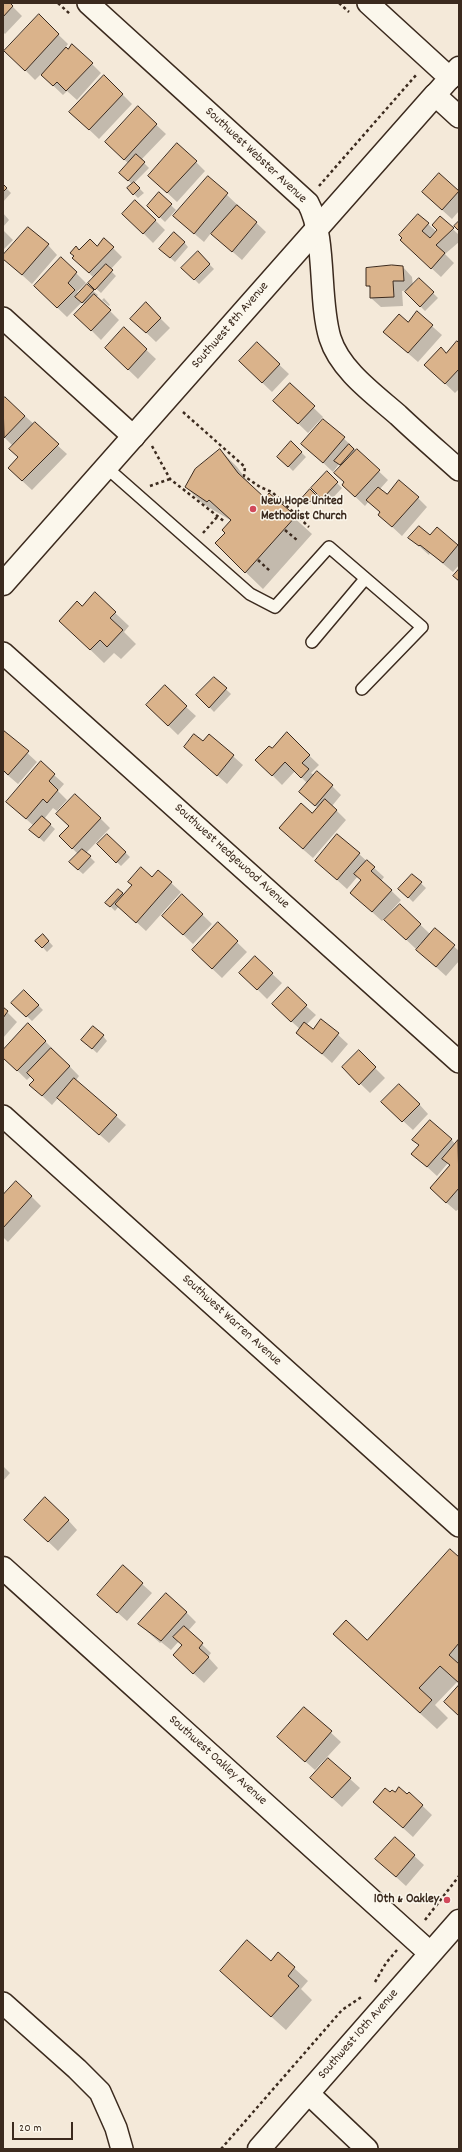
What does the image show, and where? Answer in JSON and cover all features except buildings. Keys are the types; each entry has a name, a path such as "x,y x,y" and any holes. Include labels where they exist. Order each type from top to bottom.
{"street":[{"name":"Southwest Webster Avenue","path":"88,3 308,203 316,230 330,338 335,350 358,380 459,470"},
{"path":"368,3 455,73"},
{"name":"Southwest 8th Avenue","path":"3,584 107,468 141,439 316,230 455,73"},
{"path":"435,95 459,117"},
{"path":"3,318 141,439"},
{"name":"Southwest Hedgewood Avenue","path":"3,653 459,1062"},
{"name":"Southwest Warren Avenue","path":"3,1116 459,1526"},
{"name":"Southwest Oakley Avenue","path":"3,1568 430,1953"},
{"name":"Southwest 10th Avenue","path":"259,2149 309,2094 459,1921"},
{"path":"3,2002 83,2074 100,2092 116,2128 122,2149"},
{"path":"309,2094 367,2149"}],"lane":[{"path":"107,468 250,594 275,607 328,547 422,627 362,688"},
{"path":"312,642 365,579"}],"path":[{"path":"319,187 417,74"},
{"path":"179,408 245,468 244,476 260,487 272,492 309,527"},
{"path":"141,439 170,479 225,522"},
{"path":"193,544 218,516"},
{"path":"285,530 297,540"},
{"path":"258,560 270,571"},
{"path":"374,1983 386,1963 434,1910 443,1895 459,1876"},
{"path":"221,2149 342,2010 368,1994"}],"place":[{"name":"New Hope United Methodist Church","path":"253,509"},
{"name":"10th & Oakley","path":"447,1900"}]}
